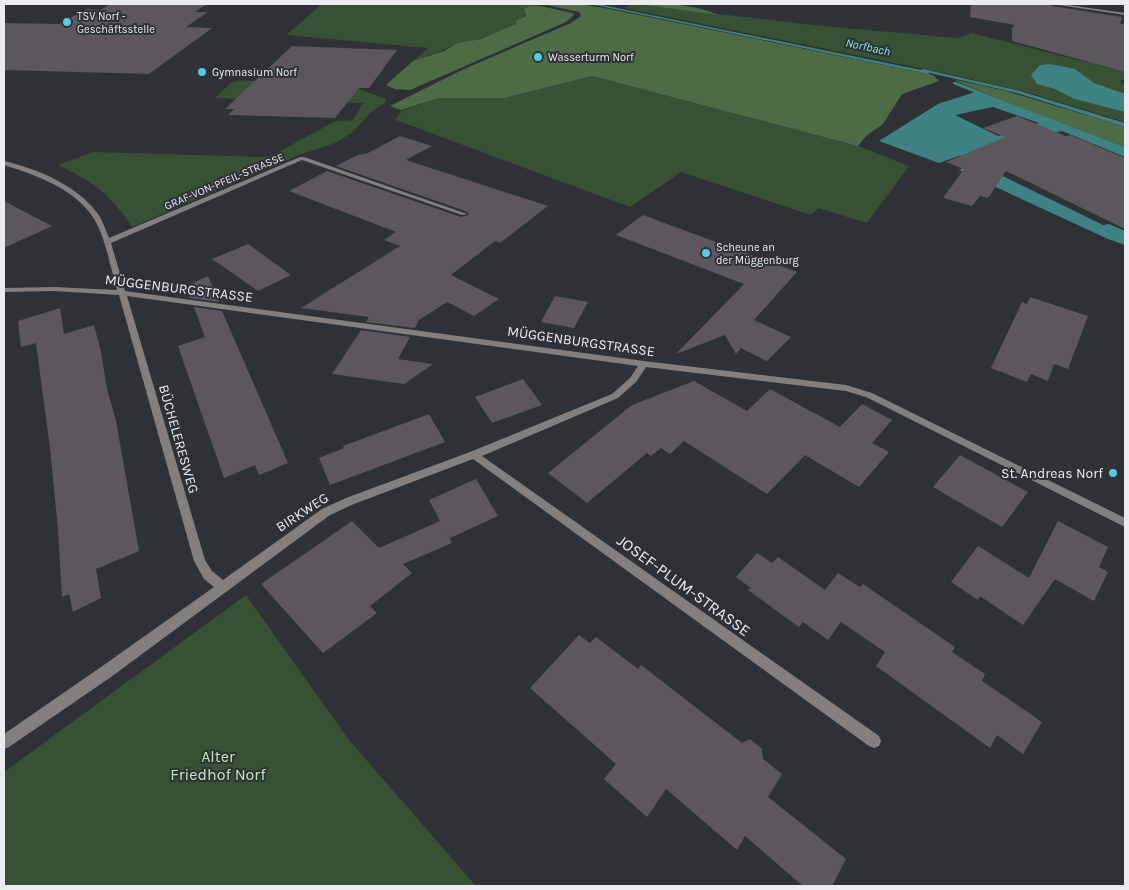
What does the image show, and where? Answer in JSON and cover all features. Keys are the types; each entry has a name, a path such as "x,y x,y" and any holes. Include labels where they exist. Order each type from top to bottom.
{"street":[{"path":"1054,4 1125,14"},
{"name":"GRAF-VON-PFEIL-STRASSE","path":"107,242 302,158 464,214"},
{"name":"BÜCHELERESWEG","path":"4,163 32,172 68,191 87,205 95,215 107,242 200,561 208,575 222,586"},
{"name":"MÜGGENBURGSTRASSE","path":"4,290 54,289 121,293 644,364 846,388 870,395 1125,523"},
{"name":"BIRKWEG","path":"4,742 106,672 326,512 350,501 474,455 615,396 633,380 644,364"},
{"name":"JOSEF-PLUM-STRASSE","path":"474,455 874,741"}],"green space":[{"path":"322,4 528,4 540,6 530,6 522,18 502,31 480,39 460,43 413,61 428,48 286,35"},
{"path":"542,4 580,4 604,8 933,75 939,81 902,94 883,124 866,136 858,146 592,76 504,98 439,98 401,110 390,106 464,69 571,23 581,16 579,12"},
{"path":"632,4 823,26 957,38 972,33 1125,72 1125,78 1120,82 1125,84 1125,122 1030,93 954,75 624,8"},
{"path":"637,4 688,6 718,15"},
{"path":"530,6 540,6 573,13 574,15 566,22 410,90 395,89 386,85 413,61 444,51 458,43 481,39 516,24 517,20 526,16 524,9"},
{"path":"592,76 858,146 909,166 867,223 818,208 811,215 681,172 630,207 396,120 401,111 439,98 504,98"},
{"path":"952,79 1006,91 1125,127 1125,147 1001,100"},
{"path":"241,80 359,89 386,99 385,103 370,113 352,133 335,143 299,155 132,227 116,206 100,190 82,177 58,165 93,152 269,157 336,121 353,120 363,103 215,98 231,83"},
{"name":"Alter Friedhof Norf","path":"246,595 349,740 476,886 4,886 4,772"}],"water":[{"path":"1050,64 1075,69 1094,83 1125,94 1125,112 1075,99 1055,89 1037,84 1031,75 1040,65"},
{"path":"978,91 1125,147 1125,157 1062,131 1041,136 1028,127 1039,123 993,107 955,115 998,136 1010,133 1035,140 958,156 939,163 879,141 938,104"},
{"path":"971,164 984,167 1103,225 1109,224 1125,231 1125,245 1108,239 959,170"}],"building":[{"path":"111,4 207,4 195,12 208,12 186,27 212,28 149,74 4,70 4,23 59,24 87,9 100,10"},
{"path":"971,4 1050,4 1052,6 1122,17 1120,24 1125,24 1125,72 1012,41 1012,28 1015,25 970,17"},
{"path":"292,46 397,50 369,88 359,88 335,118 228,115 234,109 225,109"},
{"path":"1017,116 1066,136 1070,135 1125,158 1125,229 1006,171 988,198 980,196 972,206 943,198 964,169 946,162 1005,137 983,128"},
{"path":"400,136 432,146 406,160 548,206 500,243 495,241 451,275 499,299 474,316 447,302 419,320 415,328 366,322 369,317 301,308 400,246 384,240 396,232 289,191 327,171 461,217 469,215 468,212 336,166 358,155 368,153"},
{"path":"4,201 52,226 4,248"},
{"path":"643,215 797,272 754,320 791,337 767,361 741,348 736,354 725,335 676,354 744,284 616,235"},
{"path":"248,244 291,275 258,291 212,259"},
{"path":"208,276 219,302 190,298 186,286"},
{"path":"555,296 588,302 574,328 541,322"},
{"path":"1030,297 1088,316 1068,369 1054,364 1048,381 1031,374 1027,382 991,368 1022,302 1027,304"},
{"path":"194,307 222,311 288,463 259,475 255,465 224,478 178,346 205,337"},
{"path":"60,308 64,334 94,325 107,389 116,421 139,551 96,569 101,598 73,612 69,594 62,597 50,448 36,343 21,347 18,321"},
{"path":"361,330 410,337 398,359 433,364 404,384 332,374"},
{"path":"523,379 542,405 492,423 475,397"},
{"path":"694,381 747,411 770,389 840,427 862,404 892,420 872,443 889,452 859,487 805,455 767,494 684,441 670,454 661,448 651,456 647,453 587,503 548,473 632,405"},
{"path":"429,414 445,442 330,485 319,458 344,448 343,446"},
{"path":"960,455 1028,492 1002,527 933,487"},
{"path":"476,479 498,516 450,538 447,533 452,543 403,564 412,573 370,606 377,613 323,653 261,584 352,521 379,548 440,521 429,500"},
{"path":"1058,521 1108,547 1099,567 1108,572 1094,601 1055,579 1023,625 980,596 978,600 951,582 978,546 1029,578"},
{"path":"757,553 772,563 778,557 825,590 838,573 860,587 863,584 955,647 952,652 985,674 982,681 1042,722 1023,754 997,735 990,748 876,666 885,652 841,622 828,640 803,622 799,627 748,590 751,588 736,577"},
{"path":"579,635 590,643 596,637 638,669 641,665 742,743 750,739 762,749 763,759 782,774 768,797 846,859 832,886 803,886 745,836 737,850 666,789 647,817 604,779 616,764 530,688"}],"waterway":[{"name":"Norfbach","path":"592,4 928,73 923,70 1018,92 1125,125"},
{"path":"955,83 988,96"}],"place":[{"name":"TSV Norf - Geschäftsstelle","path":"67,22"},
{"name":"Wasserturm Norf","path":"538,57"},
{"name":"Gymnasium Norf","path":"202,72"},
{"name":"Scheune an der Müggenburg","path":"706,253"},
{"name":"St. Andreas Norf","path":"1113,473"}]}
